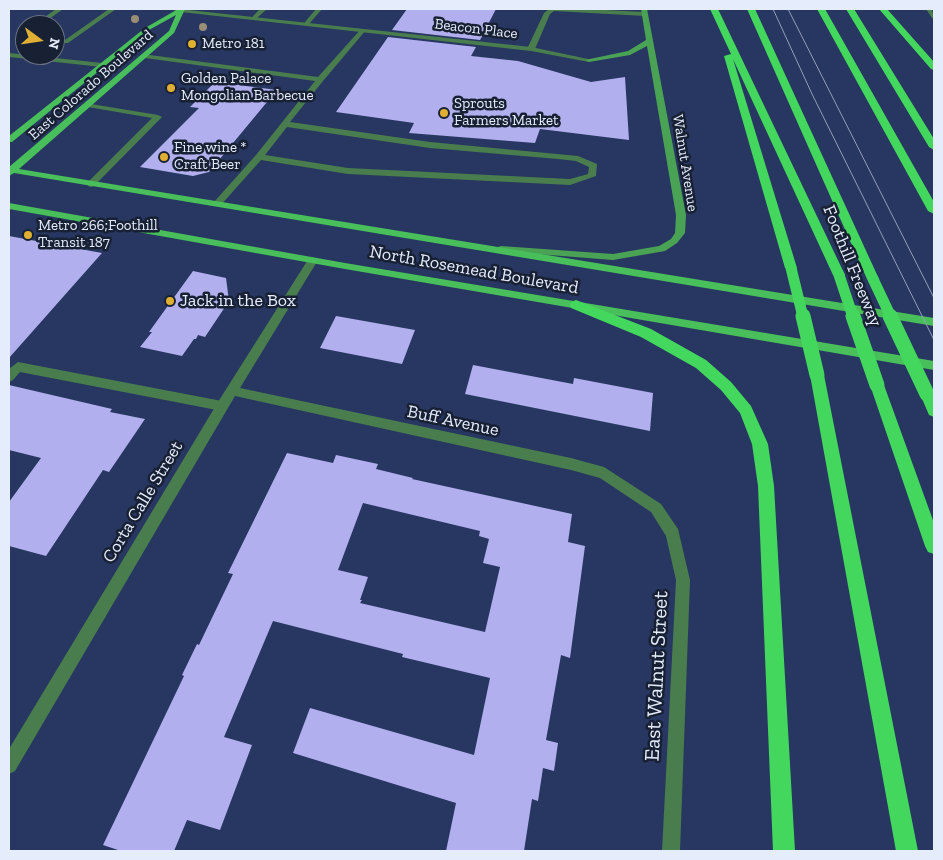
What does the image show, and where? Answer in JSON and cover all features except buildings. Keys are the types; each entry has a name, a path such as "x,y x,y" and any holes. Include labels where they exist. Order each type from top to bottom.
{"highway":[{"path":"714,9 791,268 817,375 907,851"},
{"name":"Foothill Freeway","path":"714,9 838,275 934,546"},
{"path":"751,9 782,82 934,411"},
{"path":"820,9 934,211"},
{"path":"850,9 934,147"},
{"path":"883,9 934,67"},
{"path":"576,305 646,333 701,364 726,386 746,410 760,444 766,486 784,851"}],"main road":[{"name":"East Colorado Boulevard","path":"10,172 172,32 182,9"},
{"name":"East Colorado Boulevard","path":"9,140 147,29 182,9"},
{"name":"Walnut Avenue","path":"476,246 613,256 662,249 674,241 680,233 681,215 644,11"},
{"path":"589,60 630,53 650,41"},
{"name":"North Rosemead Boulevard","path":"10,172 476,246 934,322"},
{"name":"North Rosemead Boulevard","path":"9,206 312,260 934,366"}],"street":[{"path":"65,42 113,9"},
{"name":"Beacon Place","path":"172,9 531,50 589,60"},
{"path":"255,17 264,9"},
{"path":"307,23 320,9"},
{"path":"531,50 547,13 552,9 644,11"},
{"path":"929,9 934,18"},
{"path":"217,204 259,157 320,79 363,30"},
{"path":"9,54 102,65"},
{"path":"145,56 320,79"},
{"path":"88,105 158,117 90,184"},
{"path":"259,157 348,171 570,182 592,176 594,166 558,156 430,145 284,124"},
{"name":"Corta Calle Street","path":"9,766 222,406 312,260"},
{"path":"9,377 18,366 222,406"},
{"name":"Buff Avenue","path":"232,391 571,464 604,474 656,508"},
{"name":"East Walnut Street","path":"656,508 673,534 682,580 671,851"}],"tram line":[{"path":"773,9 812,94 934,340"},
{"path":"788,9 934,298"}],"place":[{"name":"Metro 181","path":"192,44"},
{"name":"Golden Palace Mongolian Barbecue","path":"171,88"},
{"name":"Sprouts Farmers Market","path":"444,113"},
{"name":"Fine wine * Craft Beer","path":"164,157"},
{"name":"Metro 266;Foothill Transit 187","path":"28,235"},
{"name":"Jack in the Box","path":"170,301"}]}
